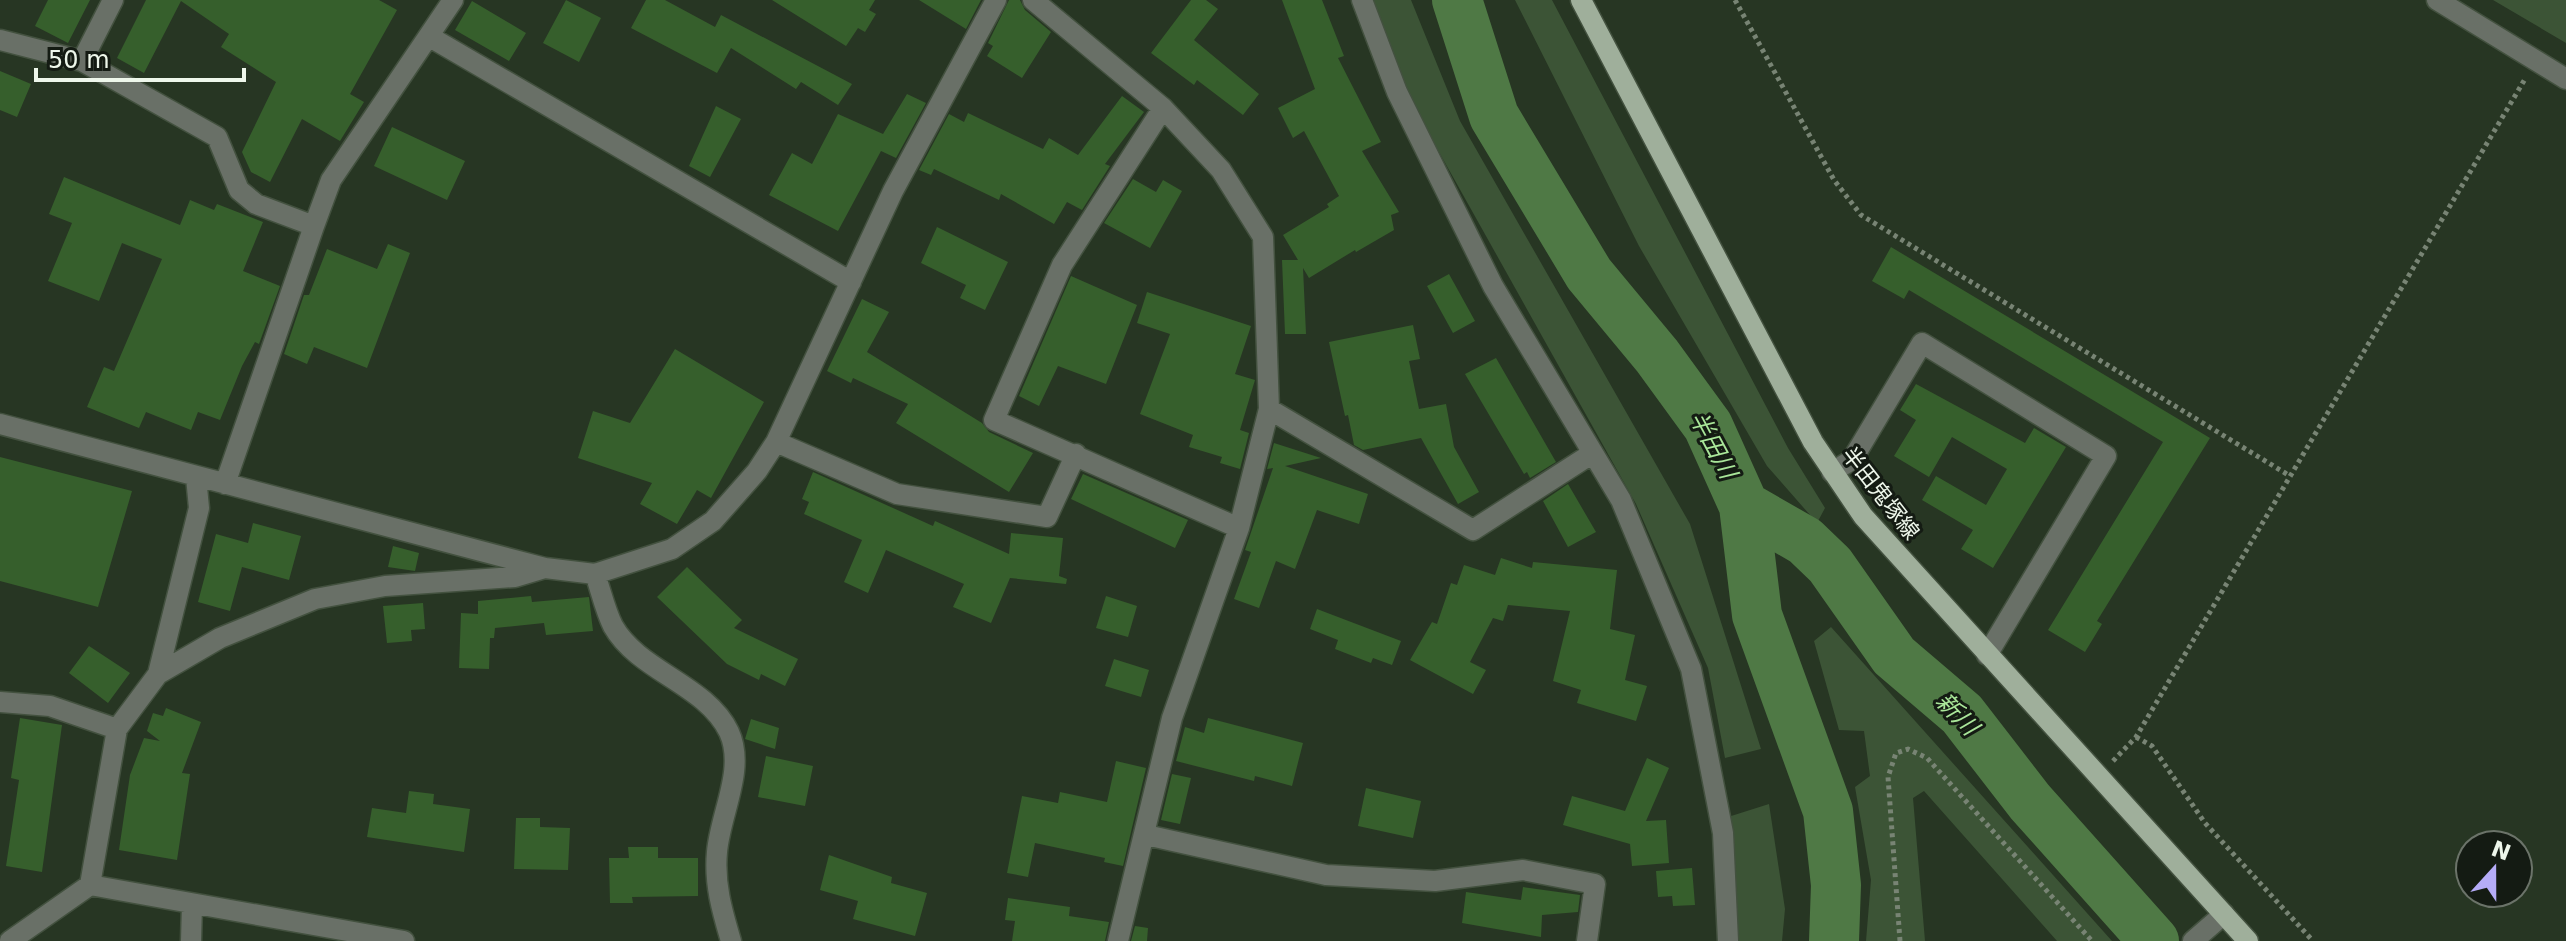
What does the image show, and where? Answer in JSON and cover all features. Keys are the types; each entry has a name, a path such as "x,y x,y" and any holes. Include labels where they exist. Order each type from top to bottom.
{"main road":[{"name":"半田鬼塚線","path":"1581,0 1813,442 1863,516 2098,776 2216,920 2248,941"}],"street":[{"path":"82,61 113,0"},
{"path":"225,484 331,180 453,0"},
{"path":"0,424 545,568 595,574 672,549 713,521 757,471 776,442 893,191 996,0"},
{"path":"1033,0 1163,108 1221,170 1263,237 1269,409 1239,528 1172,718 1118,941"},
{"path":"1362,0 1397,92 1493,286 1621,500 1691,669 1723,833 1728,941"},
{"path":"2437,0 2566,79"},
{"path":"430,37 851,282"},
{"path":"0,40 82,61 217,137 239,190 256,204 314,226"},
{"path":"1163,108 1062,265 994,420 1239,528"},
{"path":"1832,472 1852,460 1922,343 2106,456 1987,655"},
{"path":"1269,409 1473,530 1593,453"},
{"path":"776,442 897,494 1047,517 1076,454"},
{"path":"10,941 90,885 117,729 158,674 199,508 196,477"},
{"path":"158,674 220,638 315,599 385,586 515,577 545,568"},
{"path":"595,574 614,627 632,648 711,708 729,733 735,759 717,865 718,894 731,941"},
{"path":"0,702 50,706 117,729"},
{"path":"1146,835 1326,875 1435,881 1523,870 1595,884 1587,941"},
{"path":"90,885 404,941"},
{"path":"191,941 192,905"},
{"path":"2193,941 2216,920"}],"path":[{"path":"1735,0 1834,180 1861,215 2290,476"},
{"path":"2098,776 2136,737 2536,61"},
{"path":"2136,737 2152,746 2205,823 2313,941"},
{"path":"1900,941 1888,777 1896,753 1908,749 1927,758 2092,941"}],"green space":[{"path":"1372,0 1411,0 1460,121 1690,524 1761,749 1725,758 1708,668 1636,504 1411,102"},
{"path":"1515,0 1552,0 1788,448 1825,508 1817,523 1767,466 1639,246"},
{"path":"2493,0 2566,0 2566,43"},
{"path":"1831,627 2112,941 2057,941 1924,791 1913,798 1925,941 1866,941 1871,880 1855,787 1870,776 1864,731 1839,730 1814,641"},
{"path":"1769,804 1785,909 1782,941 1719,941 1728,817"}],"building":[{"path":"48,0 90,0 68,43 35,26"},
{"path":"146,0 379,0 397,10 350,94 364,102 340,141 302,119 270,182 251,172 242,152 276,82 221,47 229,34 181,1 144,73 117,58"},
{"path":"566,0 601,18 579,62 543,43"},
{"path":"646,0 665,0 715,27 721,15 852,84 838,105 801,82 796,89 731,48 717,73 631,28"},
{"path":"772,0 875,0 869,10 876,14 865,32 858,28 846,46"},
{"path":"919,0 981,0 966,29"},
{"path":"1009,0 1020,0 1025,10 1051,32 1022,78 987,56 993,46 988,43"},
{"path":"1191,0 1206,0 1218,9 1194,40 1259,94 1243,115 1197,80 1194,85 1151,53"},
{"path":"1282,0 1322,0 1344,56 1338,58 1381,142 1362,151 1399,212 1391,215 1394,230 1309,278 1303,268 1306,334 1285,334 1282,260 1298,260 1283,235 1329,207 1327,204 1339,196 1304,131 1293,138 1278,108 1315,89"},
{"path":"472,1 526,33 509,61 455,30"},
{"path":"0,71 31,84 17,117 0,110"},
{"path":"907,94 926,103 896,158 881,151 838,231 769,195 792,153 812,164 838,114 883,134"},
{"path":"1122,96 1144,112 1105,164 1110,166 1082,210 1067,202 1054,224 1001,194 999,200 934,169 931,175 919,170 949,114 964,122 968,113 1043,149 1049,138 1078,155"},
{"path":"716,106 741,119 710,177 689,166"},
{"path":"392,127 465,161 447,200 374,166"},
{"path":"64,177 180,225 190,200 214,210 217,204 263,222 243,271 280,286 259,344 255,342 242,366 220,420 198,412 191,430 146,412 139,428 87,407 104,367 114,371 162,259 122,243 99,301 48,281 72,223 49,214"},
{"path":"1133,179 1156,192 1163,180 1182,191 1150,248 1104,223"},
{"path":"937,227 1008,262 985,310 960,298 966,285 921,263"},
{"path":"388,244 410,253 367,368 314,347 307,364 284,354 304,295 309,295 327,249 377,269"},
{"path":"1891,247 2210,438 2097,621 2102,624 2085,652 2048,630 2163,442 1909,290 1904,299 1872,281"},
{"path":"1449,274 1475,321 1453,333 1427,286"},
{"path":"1071,276 1137,305 1106,384 1058,366 1039,406 1019,396"},
{"path":"1147,292 1251,326 1235,374 1255,380 1240,430 1249,433 1240,469 1220,463 1222,457 1189,447 1193,435 1140,414 1170,334 1137,323"},
{"path":"862,299 889,312 867,352 982,423 989,432 1033,453 1009,492 896,423 908,404 853,378 851,383 827,371"},
{"path":"1413,325 1420,359 1409,361 1419,409 1446,404 1454,447 1479,492 1458,504 1421,438 1363,450 1354,445 1348,415 1345,416 1329,342"},
{"path":"675,349 764,402 711,498 697,490 677,524 640,504 652,483 578,458 593,411 630,423"},
{"path":"1496,358 1556,462 1530,478 1527,472 1524,474 1465,374"},
{"path":"1916,384 2025,443 2034,428 2066,447 1993,568 1961,549 1973,530 1922,500 1936,476 1986,505 2007,469 1952,437 1929,477 1894,456 1916,420 1900,410"},
{"path":"1274,443 1321,458 1285,466 1368,494 1359,524 1317,510 1295,569 1276,561 1259,608 1234,599 1251,552 1245,550 1273,468 1267,469"},
{"path":"0,457 132,491 98,607 0,581"},
{"path":"813,472 933,526 935,521 1009,554 1011,533 1063,538 1059,576 1067,579 1066,584 1010,578 991,623 953,607 964,584 886,550 868,593 844,582 862,540 804,514 809,502 802,499"},
{"path":"1083,474 1188,520 1175,548 1071,499"},
{"path":"1568,484 1596,532 1568,547 1543,501"},
{"path":"253,523 301,536 289,580 242,567 230,611 198,602 216,534 248,543"},
{"path":"393,546 419,553 415,571 388,567"},
{"path":"1501,558 1532,568 1533,562 1617,570 1610,629 1635,635 1625,680 1647,686 1636,721 1577,703 1581,690 1553,681 1570,611 1508,605 1503,621 1493,618 1470,662 1486,670 1473,694 1410,660 1432,622 1437,624 1451,583 1457,585 1464,565 1495,575"},
{"path":"687,567 742,620 734,628 798,659 785,686 761,674 759,680 727,664 657,597"},
{"path":"531,596 532,602 589,597 593,631 546,635 544,623 495,628 494,638 490,638 489,669 459,668 461,613 478,614 478,601"},
{"path":"1106,596 1137,606 1128,637 1096,628"},
{"path":"423,603 425,629 411,630 412,641 387,643 383,606"},
{"path":"1317,609 1401,641 1392,665 1373,658 1371,663 1335,649 1338,640 1310,629"},
{"path":"89,646 130,673 108,703 69,673"},
{"path":"1114,659 1149,670 1141,697 1105,686"},
{"path":"166,708 201,722 182,773 190,774 177,860 119,850 130,775 144,738 160,741 147,731 153,713 163,716"},
{"path":"20,718 62,725 42,872 6,866 19,780 11,778"},
{"path":"1208,718 1303,743 1292,786 1255,776 1254,781 1176,761 1185,727 1204,733"},
{"path":"751,719 779,728 775,749 745,739"},
{"path":"766,756 813,766 805,806 758,797"},
{"path":"1647,758 1669,768 1646,821 1666,820 1669,863 1632,866 1630,844 1563,825 1572,796 1625,811"},
{"path":"1116,761 1146,768 1123,866 1104,862 1105,858 1035,843 1028,877 1007,873 1022,796 1058,803 1060,792 1107,802"},
{"path":"1172,774 1191,778 1180,824 1161,820"},
{"path":"1366,788 1421,801 1413,838 1358,826"},
{"path":"409,791 434,794 433,804 470,809 464,852 367,837 372,808 406,813"},
{"path":"516,818 540,818 540,827 570,828 568,870 514,869"},
{"path":"628,847 658,847 658,858 698,858 698,896 632,897 633,903 610,903 609,858 629,858"},
{"path":"829,855 892,877 891,883 927,893 915,936 853,919 858,901 820,890"},
{"path":"1692,868 1695,905 1673,906 1672,896 1658,897 1656,871"},
{"path":"1523,887 1580,895 1578,912 1542,915 1541,937 1462,923 1466,892 1521,900"},
{"path":"1008,898 1070,907 1069,916 1109,922 1105,941 1012,941 1015,921 1005,920"},
{"path":"1135,926 1148,928 1147,941 1131,941"}],"waterway":[{"name":"半田川","path":"1457,0 1494,116 1589,274 1657,356 1708,426 1744,506 1757,615 1828,811 1836,885 1834,941"},
{"name":"新川","path":"1744,506 1805,541 1830,565 1894,656 1962,714 2030,802 2154,941"}]}
